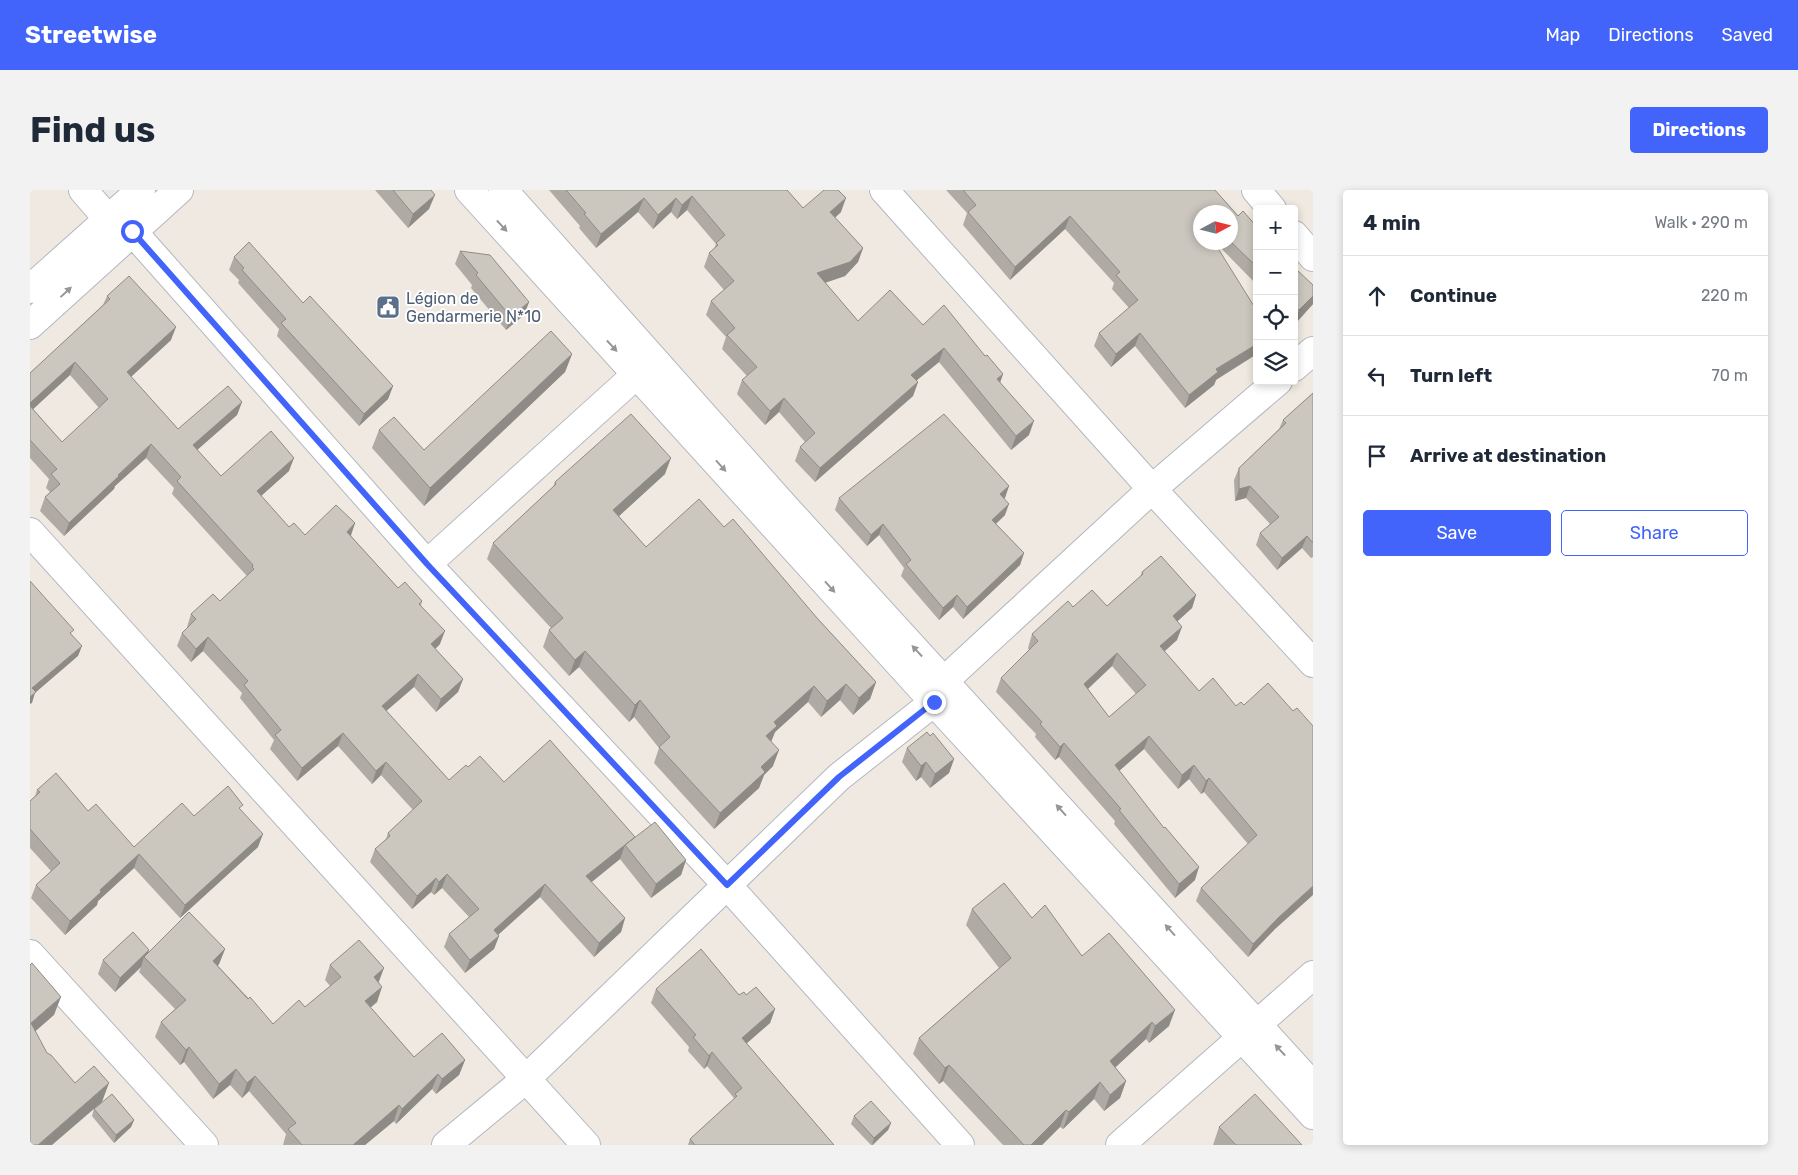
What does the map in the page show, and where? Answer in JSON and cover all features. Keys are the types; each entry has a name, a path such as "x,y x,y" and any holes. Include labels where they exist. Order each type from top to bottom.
{"street":[{"path":"83,190 108,219"},
{"path":"30,289 141,190"},
{"path":"30,325 179,190"},
{"path":"469,190 637,374 939,691 1249,1032 1313,1115"},
{"path":"503,190 784,506 939,691"},
{"path":"884,190 1152,488 1313,663"},
{"path":"1256,190 1269,205"},
{"path":"132,231 427,564 727,885 960,1145"},
{"path":"1298,240 1313,257"},
{"path":"1298,364 1313,351"},
{"path":"427,564 637,374"},
{"path":"446,1145 527,1078 839,777 939,691 1152,488 1273,385"},
{"path":"30,532 586,1145"},
{"path":"30,954 204,1145"},
{"path":"1120,1145 1313,975"},
{"path":"1249,1032 1313,1086"}],"building":[{"path":"393,190 431,190 435,195 413,214"},
{"path":"566,190 787,190 803,208 824,190 838,190 846,198 830,212 863,248 850,262 817,273 858,321 890,290 923,325 944,305 985,356 987,355 1003,374 997,379 1034,421 1016,436 944,348 911,375 918,382 820,468 800,447 815,433 784,398 770,411 742,380 757,367 727,335 735,328 711,301 734,281 709,253 725,235 692,196 682,205 676,198 658,215 644,198 601,234"},
{"path":"963,190 1215,190 1228,205 1193,205 1193,250 1219,250 1253,305 1253,346 1216,369 1218,372 1189,395 1140,333 1116,354 1099,333 1138,300 1116,275 1120,272 1070,216 1015,267 968,212 976,205"},
{"path":"1243,211 1253,222 1253,263 1238,249 1238,216"},
{"path":"249,242 303,303 310,296 393,386 364,414 281,323 286,319 242,270 244,268 234,257"},
{"path":"460,251 490,255 529,302 511,317 476,275 478,273"},
{"path":"1298,271 1313,285 1313,296 1299,310"},
{"path":"129,276 176,327 127,372 178,429 228,386 242,402 193,445 221,476 271,431 294,458 257,491 289,527 294,523 305,535 336,505 355,523 347,532 398,588 405,582 422,601 419,604 445,631 431,644 463,679 441,699 418,674 382,706 449,780 480,756 504,782 550,740 635,837 586,876 625,918 599,943 545,884 494,930 499,936 470,960 449,934 479,909 447,874 439,882 436,878 417,896 375,849 390,836 388,833 422,801 386,762 376,771 343,733 302,768 275,735 281,730 244,685 248,681 208,637 196,649 182,633 196,619 191,614 213,594 220,601 254,569 253,565 177,481 181,477 151,444 69,523 45,497 60,484 51,474 57,469 30,440 30,406 62,442 108,399 75,362 30,403 30,373 110,299 107,296"},
{"path":"551,331 572,354 430,488 379,430 394,417 424,450"},
{"path":"1313,393 1313,543 1307,536 1282,558 1260,533 1279,517 1250,486 1239,489 1239,468 1286,423 1283,420"},
{"path":"631,414 671,458 613,510 646,547 699,499 724,527 733,519 817,618 876,682 859,698 846,684 827,701 814,686 774,722 777,726 766,736 779,750 761,767 765,772 720,813 659,747 670,737 640,700 635,705 585,651 575,660 549,630 563,618 493,543 556,484 555,482"},
{"path":"944,414 1009,486 1000,494 1009,504 992,520 1024,553 967,607 957,595 943,608 906,564 911,560 883,524 871,535 839,498"},
{"path":"1161,556 1196,595 1173,616 1182,627 1160,646 1199,691 1213,678 1236,706 1241,702 1244,705 1268,683 1293,711 1297,708 1313,726 1313,886 1253,944 1201,888 1257,835 1209,778 1206,781 1194,765 1182,775 1149,736 1115,765 1164,828 1199,867 1179,884 1119,810 1121,809 1064,743 1060,747 1040,724 1042,722 1001,678 1038,641 1032,634 1068,601 1073,607 1092,590 1107,606 1143,574 1142,572","holes":["1117,653 1146,685 1109,717 1084,684"]},
{"path":"30,581 74,630 70,633 82,646 32,688 36,692 30,697"},
{"path":"927,732 930,736 933,733 954,759 935,774 926,762 921,766 907,748"},
{"path":"56,773 88,811 96,804 134,847 182,803 194,816 228,786 243,805 239,808 263,834 185,905 139,854 70,921 36,885 60,863 30,829 30,801 40,792 37,790"},
{"path":"655,822 686,860 656,884 625,845"},
{"path":"1004,883 1032,918 1045,905 1082,956 1109,933 1175,1010 1155,1026 1152,1022 1110,1061 1126,1081 1110,1095 1100,1082 1069,1112 1066,1110 1031,1145 1024,1145 949,1065 945,1068 919,1038 1011,958 972,909"},
{"path":"189,912 225,949 213,961 248,999 250,997 273,1024 299,1000 305,1007 341,977 330,965 359,940 384,968 374,977 382,987 365,1001 414,1057 442,1033 465,1060 442,1079 438,1074 402,1109 399,1105 353,1145 302,1145 288,1129 296,1123 255,1076 247,1083 236,1069 219,1084 189,1047 186,1050 161,1022 186,1000 144,957"},
{"path":"133,932 149,950 120,978 103,960"},
{"path":"701,949 739,995 744,992 746,995 756,987 775,1009 742,1038 834,1145 695,1145 690,1139 737,1096 735,1094 742,1088 712,1052 709,1056 693,1037 696,1035 656,989"},
{"path":"32,963 61,997 31,1023 47,1053 51,1055 75,1083 94,1066 109,1083 38,1145 30,1145 30,965"},
{"path":"112,1094 134,1120 116,1135 94,1109"},
{"path":"1255,1094 1302,1145 1236,1145 1219,1127"},
{"path":"871,1101 891,1123 874,1138 854,1116"}],"place":[{"name":"Légion de Gendarmerie N*10","path":"388,307"}],"route":[{"path":"132,231 427,564 727,885 839,777 934,702"}]}
